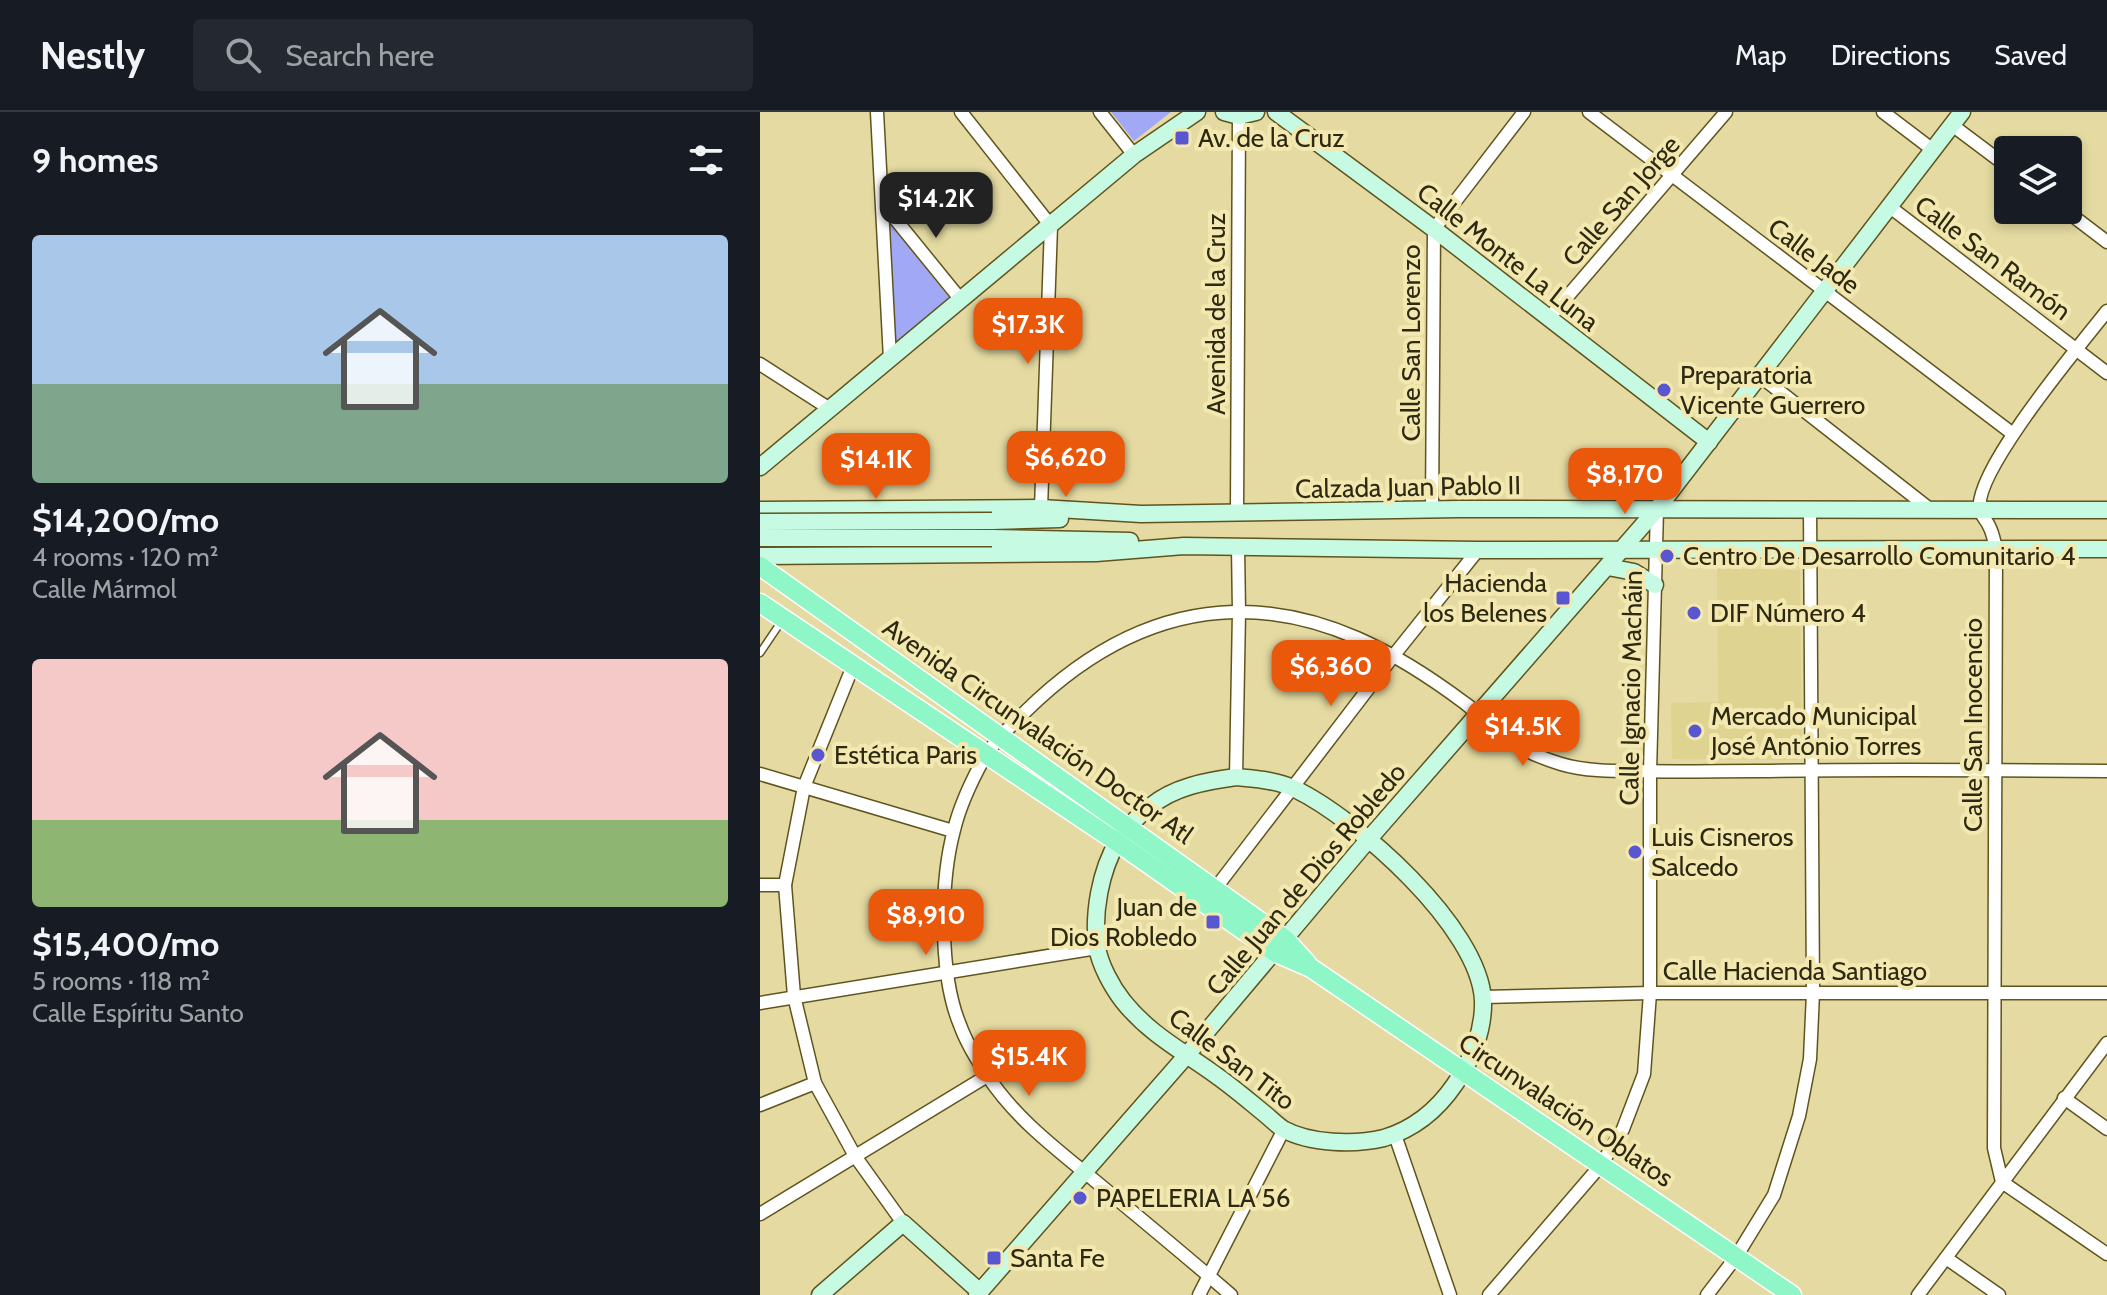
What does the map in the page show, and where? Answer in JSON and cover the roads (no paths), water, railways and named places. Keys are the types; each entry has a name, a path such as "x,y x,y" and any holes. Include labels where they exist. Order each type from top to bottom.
{"main road":[{"name":"Avenida Circunvalación Doctor Atl","path":"760,566 1000,737 1122,835 1280,946"},
{"name":"Avenida Circunvalación Doctor Atl","path":"760,603 985,756 1215,889 1280,946"},
{"name":"Circunvalación Oblatos","path":"1280,946 1792,1295"}],"street":[{"path":"877,112 890,359"},
{"path":"961,112 1051,226 1041,508"},
{"path":"1100,112 1134,155"},
{"path":"760,467 1134,155 1197,112"},
{"name":"Calle Monte La Luna","path":"1276,112 1434,229 1709,442"},
{"name":"Calle San Lorenzo","path":"1432,510 1434,229 1524,112"},
{"name":"Calle Jade","path":"1589,112 2013,434"},
{"name":"Calle San Jorge","path":"1549,318 1726,112"},
{"path":"1883,112 1933,150"},
{"name":"Avenida de la Cruz","path":"1237,513 1240,113"},
{"path":"1957,118 1994,154"},
{"name":"Calle Juan de Dios Robledo","path":"981,1294 1368,840 1657,509 1957,118"},
{"path":"883,204 961,300"},
{"name":"Calle San Ramón","path":"1890,207 2107,373"},
{"path":"2082,223 2107,242"},
{"path":"1980,511 1984,485 1990,471 2013,434 2107,311"},
{"path":"760,364 830,409"},
{"path":"1760,376 1932,511"},
{"name":"Calzada Juan Pablo II","path":"760,510 1041,508 1141,514 1657,509 2107,510"},
{"name":"Calle Ignacio Macháin","path":"1489,1295 1601,1165 1623,1129 1644,1074 1650,993 1650,772 1657,509"},
{"path":"1707,1295 1736,1257 1774,1195 1799,1116 1810,1059 1813,993 1810,509"},
{"path":"790,555 780,541 779,533 791,511"},
{"name":"Calle San Inocencio","path":"1980,511 1993,535 1996,549 1994,1148 2002,1182"},
{"name":"Calzada Juan Pablo II","path":"760,538 992,530 1141,514"},
{"name":"Calzada Juan Pablo II","path":"760,522 992,530 1184,546"},
{"name":"Calzada Juan Pablo II","path":"760,556 1096,553 1184,546 1478,550 2107,549"},
{"path":"1236,777 1238,547"},
{"path":"1215,889 1478,550"},
{"path":"1608,567 1634,572 1655,585"},
{"path":"1231,1295 1030,1127 987,1076 959,1024 947,972 944,897 953,831 968,789 985,756 1000,737 1047,690 1096,654 1130,636 1163,624 1215,613 1277,614 1324,625 1394,655 1471,707 1495,731 1526,750 1563,765 1606,771 1650,772 2107,771"},
{"path":"853,666 804,787 785,885 794,996 815,1083 855,1156 903,1223 981,1294"},
{"path":"760,774 953,831"},
{"path":"1122,835 1152,804 1173,792 1214,780 1236,777 1292,787 1332,812 1410,878 1450,922 1473,964 1483,997"},
{"name":"Calle San Tito","path":"1122,835 1107,865 1099,895 1097,948 1122,1000 1162,1039 1217,1076 1284,1129 1317,1139 1373,1141 1395,1135 1419,1122 1435,1109 1464,1072 1479,1034 1483,997"},
{"path":"760,885 785,885"},
{"path":"760,1003 1097,948"},
{"name":"Calle Hacienda Santiago","path":"1483,997 1650,993 2107,993"},
{"path":"1918,1295 2107,1043"},
{"path":"760,1214 987,1076"},
{"path":"760,1105 815,1083"},
{"path":"2064,1098 2107,1129"},
{"path":"1199,1295 1284,1129"},
{"path":"1395,1135 1450,1295"},
{"path":"2002,1182 2107,1254"},
{"path":"820,1295 903,1223"},
{"path":"1946,1258 1999,1295"}],"lane":[{"path":"760,653 784,619"}],"place":[{"name":"Av. de la Cruz","path":"1182,138"},
{"name":"Preparatoria Vicente Guerrero","path":"1664,390"},
{"name":"Centro De Desarrollo Comunitario 4","path":"1667,556"},
{"name":"Hacienda los Belenes","path":"1563,598"},
{"name":"DIF Número 4","path":"1694,613"},
{"name":"Mercado Municipal José António Torres","path":"1695,731"},
{"name":"Estética Paris","path":"818,755"},
{"name":"Luis Cisneros Salcedo","path":"1635,852"},
{"name":"Juan de Dios Robledo","path":"1213,922"},
{"name":"PAPELERIA LA 56","path":"1080,1198"},
{"name":"Santa Fe","path":"994,1258"}]}
